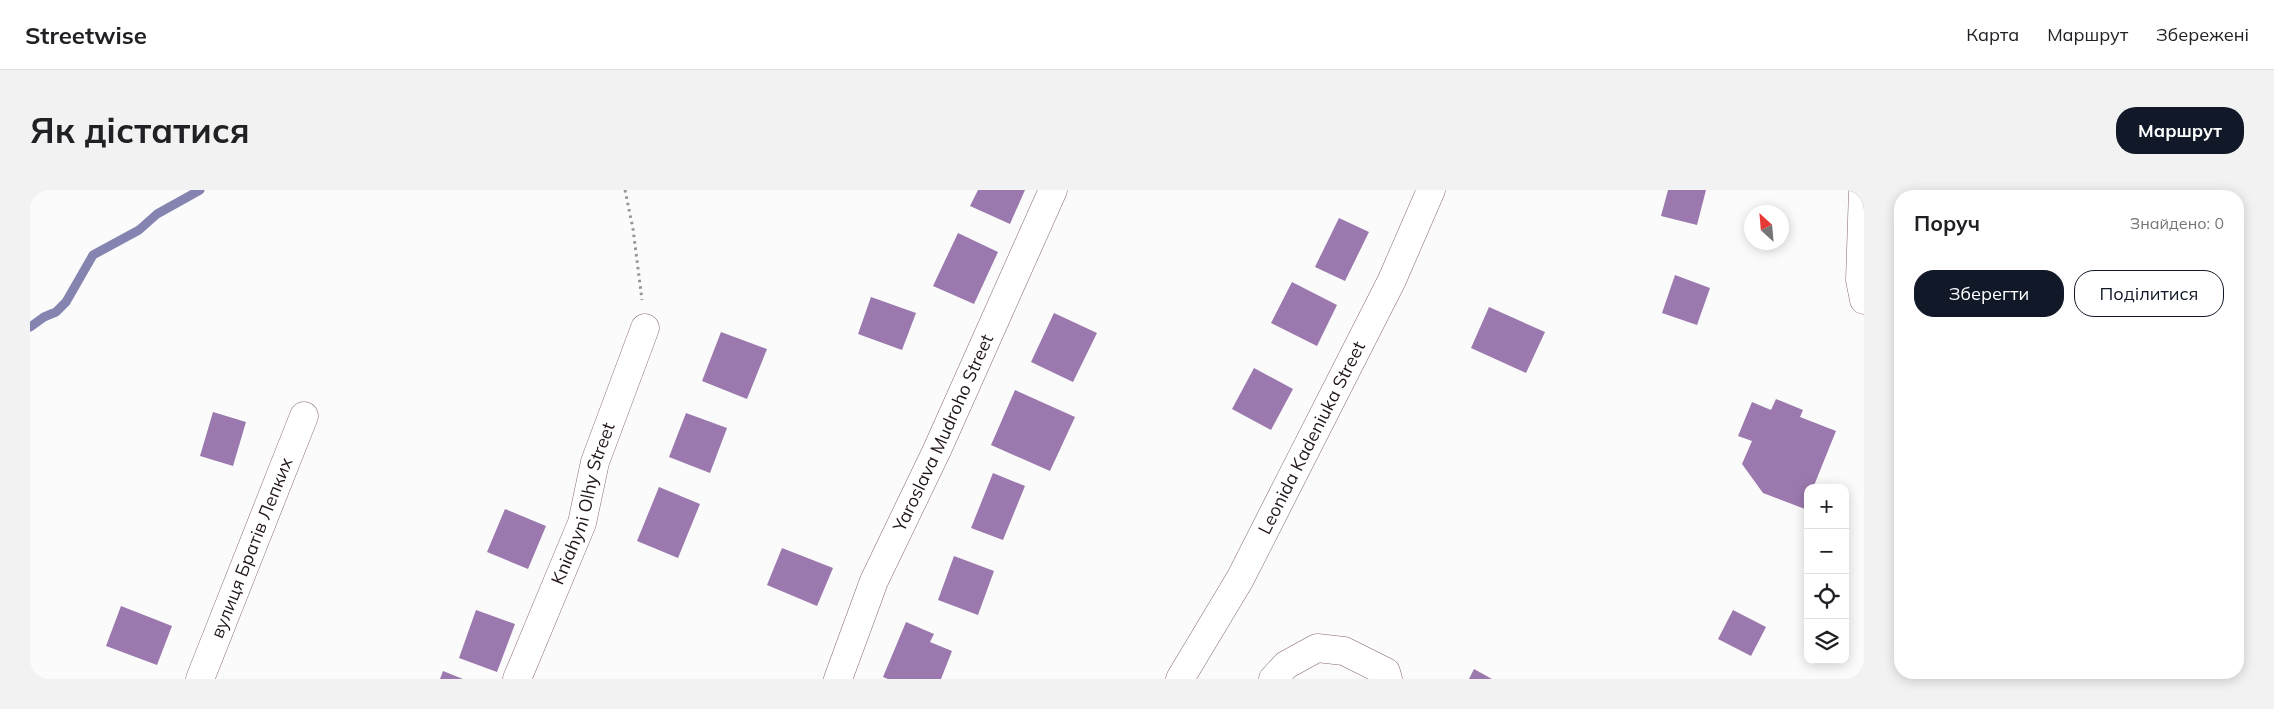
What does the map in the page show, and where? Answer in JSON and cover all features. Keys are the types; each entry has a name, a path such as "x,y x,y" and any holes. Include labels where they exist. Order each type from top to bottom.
{"street":[{"name":"Yaroslava Mudroho Street","path":"838,679 874,581 937,450 1053,190"},
{"name":"Leonida Kadeniuka Street","path":"1180,679 1240,579 1392,280 1431,190"},
{"path":"1863,190 1860,280 1864,300"},
{"name":"Kniahyni Olhy Street","path":"517,679 582,523 595,462 645,328"},
{"name":"вулиця Братів Лепких","path":"200,679 304,416"},
{"path":"1272,679 1286,665 1317,648 1344,651 1386,672 1388,679"}],"path":[{"path":"625,190 633,229 645,328"}],"building":[{"path":"978,190 1025,190 1010,224 970,206"},
{"path":"1668,190 1706,190 1697,225 1661,216"},
{"path":"1339,218 1369,232 1345,281 1315,267"},
{"path":"958,233 998,252 974,304 933,286"},
{"path":"1675,275 1710,288 1697,325 1662,313"},
{"path":"1292,282 1337,305 1317,346 1271,323"},
{"path":"871,297 916,313 902,350 858,334"},
{"path":"1489,307 1545,332 1526,373 1471,348"},
{"path":"1054,313 1097,333 1073,382 1031,362"},
{"path":"721,332 767,349 747,399 702,381"},
{"path":"1254,368 1293,389 1271,430 1232,409"},
{"path":"1015,390 1075,417 1050,471 991,445"},
{"path":"1776,399 1803,410 1800,417 1836,431 1815,484 1804,484 1804,509 1763,493 1742,464 1752,441 1738,436 1752,402 1771,410"},
{"path":"213,412 246,422 233,466 200,456"},
{"path":"686,413 727,428 710,473 669,457"},
{"path":"993,473 1025,486 1003,540 971,528"},
{"path":"659,487 700,504 678,558 637,541"},
{"path":"505,509 546,526 528,569 487,552"},
{"path":"782,548 833,568 817,606 767,585"},
{"path":"954,556 994,571 978,615 938,600"},
{"path":"121,606 172,626 157,665 106,646"},
{"path":"476,610 515,624 497,672 459,658"},
{"path":"1733,610 1766,627 1751,656 1718,639"},
{"path":"906,622 934,634 930,642 952,651 941,679 888,679 883,677"},
{"path":"1474,669 1492,679 1469,679"},
{"path":"443,671 463,679 440,679"}],"waterway":[{"path":"30,327 44,317 56,312 66,302 93,255 139,230 157,214 200,190"}]}
